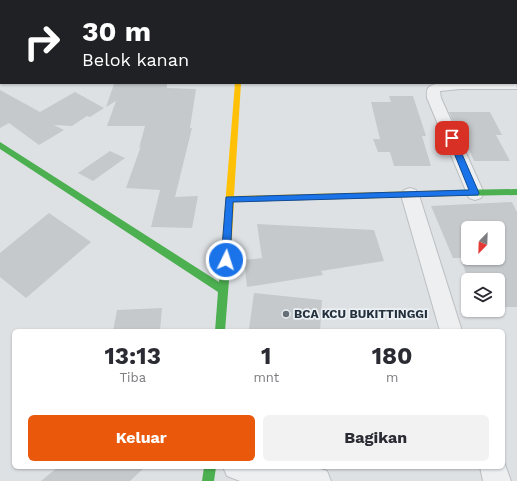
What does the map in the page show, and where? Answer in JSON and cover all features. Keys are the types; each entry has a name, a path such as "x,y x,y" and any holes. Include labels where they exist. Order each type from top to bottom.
{"main road":[{"path":"220,329 238,84"},
{"path":"0,145 224,290"},
{"path":"229,199 517,192"},
{"path":"208,481 210,469"}],"street":[{"path":"475,193 434,98 433,89 437,87 449,86 492,84 517,85"},
{"path":"410,195 450,329"},
{"path":"248,469 317,481"},
{"path":"494,469 497,481"}],"building":[{"path":"114,84 167,84 167,88 196,89 190,128 192,128 175,197 198,196 192,228 151,227 160,190 126,188 141,146 139,148 145,126 107,126 116,101 106,107"},
{"path":"0,90 40,112 75,92 104,108 90,117 87,116 72,126 54,125 64,130 39,145 9,123 0,128"},
{"path":"389,96 413,96 426,136 422,136 431,166 394,166 390,152 378,152 373,139 380,139 371,102 391,102"},
{"path":"449,112 490,112 502,135 496,135 510,161 474,161 463,135 459,135"},
{"path":"110,151 125,158 93,181 78,173"},
{"path":"512,202 517,212 517,307 505,307 505,273 466,273 463,265 505,265 505,221 461,221 461,258 453,258 431,206"},
{"path":"49,213 91,242 26,298 0,277 0,253"},
{"path":"257,224 374,230 384,261 321,271 323,275 247,287 244,260 262,258"},
{"name":"BCA KCU BUKITTINGGI","path":"254,293 322,300 320,329 249,329"},
{"path":"162,308 160,329 113,329 117,310"},
{"path":"56,469 143,469 130,481 41,481"}],"traffic: fast":[{"path":"0,145 223,290 226,255"},
{"path":"456,193 517,192"},
{"path":"220,329 223,290"},
{"path":"208,481 210,469"}],"traffic: slow":[{"path":"226,255 238,84"},
{"path":"229,199 456,193"}],"place":[{"name":"BCA KCU BUKITTINGGI","path":"286,314"}],"route":[{"path":"226,260 229,199 475,193 452,138"}]}
